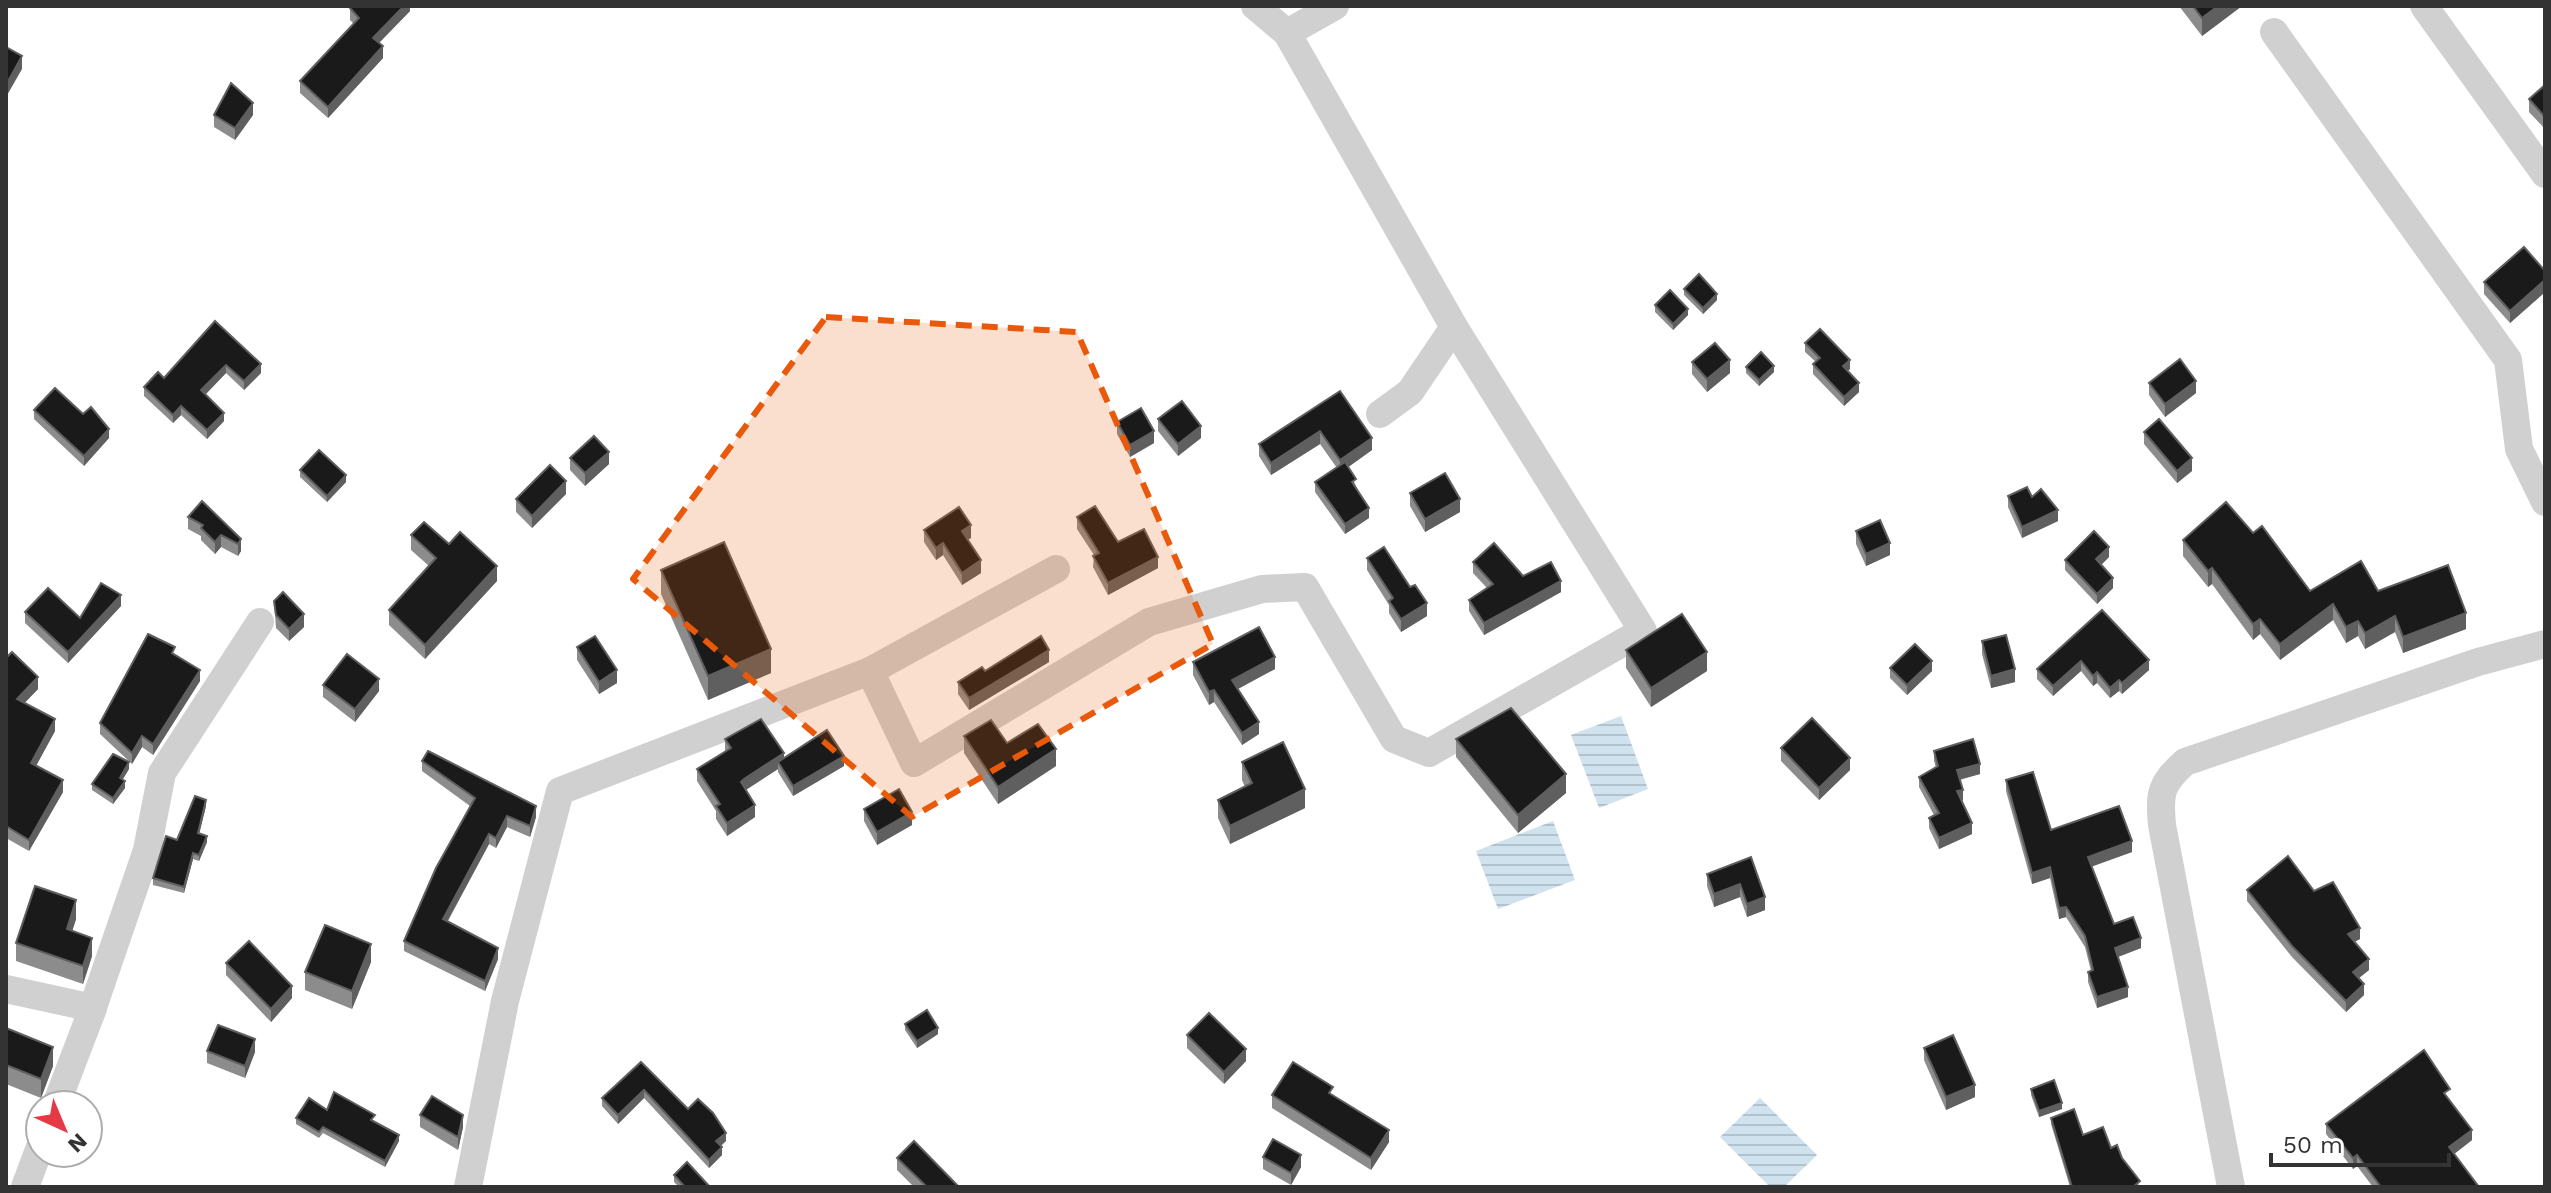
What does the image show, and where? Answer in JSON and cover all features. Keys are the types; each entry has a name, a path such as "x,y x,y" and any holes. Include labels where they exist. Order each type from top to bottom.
{"street":[{"path":"870,671 914,763 1149,622 1262,589 1305,587 1394,739 1429,753 1643,631 1454,327 1287,33 1255,6"},
{"path":"1287,33 1335,6"},
{"path":"2424,6 2545,174"},
{"path":"2274,32 2508,360 2519,449 2545,502"},
{"path":"1380,414 1410,392 1454,327"},
{"path":"468,1187 505,1001 560,791 870,671 1056,569"},
{"path":"62,1089 147,850 162,773 260,622"},
{"path":"2231,1187 2162,825 2159,800 2166,780 2185,762 2478,662 2545,644"},
{"path":"6,989 93,1008 91,1013"}],"highlighted area":[{"path":"826,317 1077,332 1213,644 912,817 633,579"}],"water":[{"path":"1621,716 1648,789 1599,808 1571,735"},
{"path":"1553,821 1575,880 1498,909 1476,851"},
{"path":"1760,1098 1817,1155 1784,1187 1770,1187 1720,1137"}],"building":[{"path":"404,6 373,38 383,46 328,107 300,81 359,18 350,8"},
{"path":"2193,6 2218,6 2202,18"},
{"path":"6,47 22,56 6,85"},
{"path":"231,83 253,103 235,128 214,115"},
{"path":"2545,85 2545,117 2529,99"},
{"path":"2524,247 2545,271 2545,280 2510,311 2484,282"},
{"path":"1699,274 1717,294 1703,308 1684,289"},
{"path":"1670,290 1688,309 1673,324 1655,305"},
{"path":"215,321 261,364 244,381 226,365 201,390 224,413 207,430 181,406 173,415 144,387 158,372 164,378"},
{"path":"1820,329 1850,360 1843,366 1859,383 1844,397 1813,364 1820,358 1805,343"},
{"path":"1715,343 1730,360 1707,379 1692,362"},
{"path":"1761,352 1774,366 1759,380 1746,367"},
{"path":"2180,359 2196,381 2165,404 2149,383"},
{"path":"55,388 83,414 91,407 109,429 84,456 34,410"},
{"path":"1340,391 1372,438 1340,460 1320,431 1271,463 1259,444"},
{"path":"1182,401 1201,426 1178,444 1158,419"},
{"path":"1141,408 1154,431 1130,445 1117,422"},
{"path":"2159,419 2192,458 2177,471 2144,432"},
{"path":"594,436 609,452 585,473 570,458"},
{"path":"319,450 346,475 327,496 300,470"},
{"path":"1345,462 1356,479 1352,482 1369,508 1345,524 1315,482"},
{"path":"550,465 566,481 532,516 516,499"},
{"path":"1445,473 1460,499 1425,519 1410,493"},
{"path":"2027,487 2032,497 2041,489 2058,510 2022,527 2008,496"},
{"path":"202,501 241,539 238,544 221,535 215,542 201,528 203,525 188,517"},
{"path":"2226,502 2253,533 2262,526 2310,591 2361,561 2378,591 2448,565 2466,613 2403,637 2395,616 2365,633 2358,621 2346,627 2333,604 2280,644 2260,619 2253,624 2212,568 2208,571 2183,540"},
{"path":"1095,506 1118,542 1144,529 1158,557 1108,583 1093,556 1099,553 1077,517"},
{"path":"959,507 971,525 962,531 981,560 962,573 943,543 936,548 924,530"},
{"path":"1880,520 1890,543 1866,554 1856,531"},
{"path":"424,522 449,544 460,532 497,566 425,645 389,610 436,558 411,535"},
{"path":"2094,531 2109,547 2096,559 2113,578 2097,594 2065,560"},
{"path":"724,542 771,649 708,676 661,570"},
{"path":"1494,543 1523,576 1551,562 1561,581 1484,623 1469,600 1493,584 1473,562"},
{"path":"1384,547 1410,587 1415,585 1427,603 1401,619 1389,601 1393,598 1367,558"},
{"path":"101,583 121,595 68,652 25,612 48,588 80,618"},
{"path":"283,592 304,614 289,629 276,615 274,601"},
{"path":"2102,610 2149,660 2122,683 2119,680 2110,688 2097,672 2093,676 2081,661 2053,686 2037,669"},
{"path":"1682,614 1707,652 1651,688 1626,650"},
{"path":"1259,627 1275,657 1232,680 1259,722 1242,733 1214,690 1209,692 1193,662"},
{"path":"148,634 175,647 172,653 200,670 153,744 142,736 132,753 100,723"},
{"path":"2006,635 2015,669 1991,676 1982,641"},
{"path":"595,636 617,670 599,682 577,647"},
{"path":"1041,636 1049,650 969,698 958,682 982,667 985,671"},
{"path":"1915,644 1932,661 1907,685 1890,668"},
{"path":"12,652 38,677 17,699 55,719 31,763 63,780 29,840 6,826 6,658"},
{"path":"347,654 379,679 355,709 323,685"},
{"path":"1511,708 1566,774 1518,815 1456,739"},
{"path":"1812,718 1850,758 1819,788 1781,748"},
{"path":"761,719 784,753 741,782 755,805 727,823 716,806 720,804 697,769 731,748 725,739"},
{"path":"991,720 1007,743 1038,724 1056,749 998,787 964,736"},
{"path":"827,730 844,756 793,786 778,762"},
{"path":"1973,739 1980,764 1957,770 1963,790 1957,791 1972,823 1939,838 1929,818 1939,813 1919,777 1938,766 1934,751"},
{"path":"1283,742 1305,789 1230,826 1218,800 1252,783 1242,762"},
{"path":"428,751 536,806 530,826 507,816 496,838 489,834 443,919 498,948 485,981 404,941 436,868 475,798 422,761"},
{"path":"113,754 129,762 120,778 125,781 113,798 92,784"},
{"path":"2033,772 2051,830 2119,806 2132,841 2088,857 2114,924 2133,917 2141,938 2115,948 2128,987 2097,997 2088,972 2093,970 2085,936 2066,907 2059,908 2050,867 2032,873 2006,780"},
{"path":"899,789 912,812 877,832 864,809"},
{"path":"195,796 206,800 198,833 207,836 199,855 193,853 184,887 153,878 166,836 177,840"},
{"path":"2288,856 2314,891 2333,882 2360,928 2348,934 2369,959 2353,972 2364,984 2346,1001 2292,946 2247,890"},
{"path":"1751,857 1765,897 1747,904 1740,884 1714,894 1707,874"},
{"path":"35,886 76,900 67,929 92,938 83,966 16,943"},
{"path":"325,925 371,944 352,991 305,972"},
{"path":"249,941 292,986 271,1009 226,963"},
{"path":"927,1010 938,1028 917,1041 905,1024"},
{"path":"1209,1013 1246,1049 1224,1072 1187,1035"},
{"path":"218,1025 255,1039 245,1066 207,1051"},
{"path":"6,1028 53,1047 41,1079 6,1065"},
{"path":"1953,1035 1975,1085 1946,1097 1924,1048"},
{"path":"2424,1050 2450,1089 2444,1093 2472,1130 2449,1147 2479,1187 2381,1187 2357,1155 2353,1158 2326,1124"},
{"path":"641,1062 688,1109 698,1099 713,1113 726,1133 716,1141 722,1147 709,1160 644,1090 618,1115 602,1098"},
{"path":"1293,1062 1333,1087 1329,1093 1389,1130 1371,1158 1272,1095"},
{"path":"2054,1080 2062,1103 2039,1111 2031,1089"},
{"path":"334,1092 375,1115 371,1120 399,1135 385,1161 323,1127 319,1132 296,1118 309,1098 327,1110"},
{"path":"432,1096 463,1115 458,1137 420,1115"},
{"path":"2074,1109 2083,1135 2103,1127 2111,1148 2117,1145 2122,1158 2140,1181 2133,1187 2072,1187 2051,1118"},
{"path":"1273,1139 1301,1155 1291,1173 1263,1157"},
{"path":"914,1141 959,1187 927,1187 897,1158"},
{"path":"687,1162 710,1187 685,1187 674,1175"}]}
